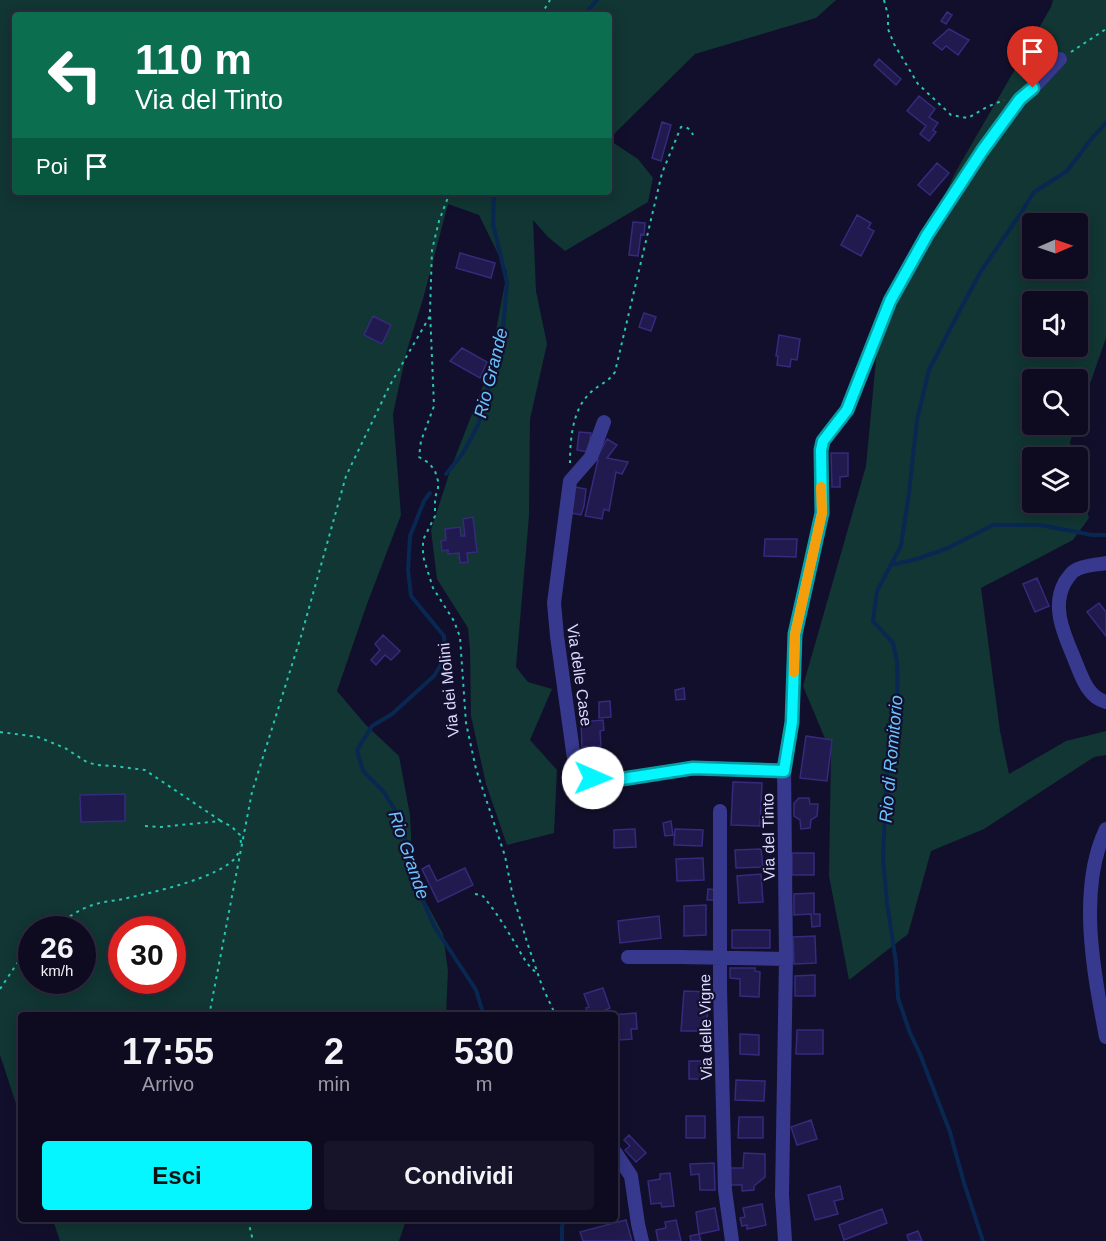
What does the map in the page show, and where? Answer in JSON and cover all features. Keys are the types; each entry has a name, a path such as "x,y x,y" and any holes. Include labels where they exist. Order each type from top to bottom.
{"street":[{"name":"Via del Tinto","path":"785,1241 782,1195 786,959 784,771 792,722 795,634 822,513 821,450 823,441 847,410 890,301 927,235 982,151 1020,99 1060,59"},
{"path":"570,481 591,457 604,422"},
{"name":"Via delle Case","path":"570,481 555,603 557,636 575,766 593,778 622,779 693,768 784,771"},
{"path":"1106,563 1074,570 1060,591 1059,603 1062,628 1083,682 1101,701 1106,702"},
{"name":"Via delle Vigne","path":"720,811 720,958 725,1190 732,1241"},
{"path":"1106,829 1098,848 1092,881 1090,917 1096,985 1106,1037"},
{"path":"628,957 786,959"},
{"path":"618,1156 631,1176 642,1241"}],"path":[{"path":"884,0 888,15 888,29 894,44 918,84 951,115 968,118 1006,99"},
{"path":"1060,59 1106,29"},
{"path":"570,481 572,428 588,394 610,379 615,372 663,173 681,127 688,129 693,135"},
{"name":"Via dei Molini","path":"449,195 439,221 432,250 430,316 434,406 420,441 419,457 429,463 435,471 438,488 435,498 435,516 423,540 423,556 433,588 454,621 460,637 466,723 476,769 505,856 512,892 538,974 554,1012"},
{"path":"210,1012 252,792 302,633 346,476 390,385 430,316"},
{"path":"0,732 38,736 96,765 145,770 232,827 240,835 242,846 235,858 220,869 171,886 95,904 72,916"},
{"path":"145,826 161,827 221,821"},
{"path":"475,894 482,895 492,907 523,958 538,974"},
{"path":"0,989 18,962"},
{"path":"248,1222 253,1241"}],"green space":[{"path":"0,0 836,0 816,18 695,54 612,136 612,12 12,12 12,195 612,195 612,142 638,159 653,178 648,202 565,251 533,220 536,291 547,344 530,419 529,516 516,667 528,682 552,689 530,740 557,770 554,833 507,845 486,784 471,716 468,628 437,579 431,530 451,468 488,373 507,272 479,215 448,204 407,350 393,414 401,515 337,691 365,724 399,756 410,815 413,878 443,934 448,971 446,1012 18,1012 18,1110 0,1055"},
{"path":"1053,0 1106,0 1106,338 1088,390 1088,369 1022,369 1022,435 1072,435 1071,447 1022,447 1022,513 1088,513 1089,518 1073,540 981,588 1000,731 1009,774 1066,741 1106,731 1106,755 1094,757 984,829 931,851 908,934 849,980 829,876 831,753 803,686 866,466 878,339 955,173"},
{"path":"54,1222 405,1222 399,1241 60,1241"}],"building":[{"path":"947,12 952,15 946,24 941,21"},
{"path":"949,29 969,40 958,55 946,46 942,50 933,43"},
{"path":"879,59 901,79 896,85 874,65"},
{"path":"919,96 935,109 929,117 938,123 933,130 936,132 929,141 920,134 926,126 907,111"},
{"path":"662,122 671,125 661,161 652,158"},
{"path":"937,163 949,173 930,195 918,185"},
{"path":"857,215 871,223 868,228 874,231 861,256 841,245"},
{"path":"633,222 645,223 638,256 629,255"},
{"path":"460,253 495,263 491,278 456,268"},
{"path":"644,313 656,317 651,331 639,327"},
{"path":"373,316 391,325 382,344 364,335"},
{"path":"779,335 800,339 797,360 791,359 790,367 777,365"},
{"path":"462,348 487,362 480,378 450,361"},
{"path":"579,432 591,433 588,452 577,450"},
{"path":"607,439 617,445 607,458 628,462 622,474 616,472 609,511 604,509 602,519 585,516 598,460 596,459"},
{"path":"831,453 848,453 848,476 840,477 840,487 832,487"},
{"path":"575,487 586,489 581,515 571,513"},
{"path":"473,517 477,552 467,553 468,562 460,563 459,553 448,554 448,550 442,551 441,541 446,540 445,529 460,527 461,536 465,536 463,519"},
{"path":"765,539 797,539 796,557 764,556"},
{"path":"1037,578 1049,606 1035,612 1023,584"},
{"path":"1099,603 1106,612 1106,636 1087,612"},
{"path":"383,635 400,651 391,660 385,655 376,665 371,660 380,650 375,644"},
{"path":"684,688 685,699 676,700 675,690"},
{"path":"610,701 611,717 599,718 599,702"},
{"path":"603,720 604,730 600,731 601,746 582,747 581,722"},
{"path":"806,736 832,740 827,781 800,778"},
{"path":"733,782 762,783 760,826 731,825"},
{"path":"125,794 125,821 81,822 80,795"},
{"path":"799,798 809,798 810,804 818,804 817,816 811,820 810,828 801,829 800,820 794,816 794,803"},
{"path":"671,821 673,835 665,836 663,823"},
{"path":"635,829 636,847 614,848 614,830"},
{"path":"675,829 703,830 702,846 674,845"},
{"path":"761,849 763,867 736,868 735,850"},
{"path":"792,853 814,853 814,875 792,875"},
{"path":"703,858 704,880 677,881 676,859"},
{"path":"429,865 437,881 465,868 473,885 438,902 422,869"},
{"path":"761,874 763,902 739,903 737,876"},
{"path":"708,889 717,890 716,900 707,900"},
{"path":"814,893 814,914 820,914 820,926 812,927 811,914 794,915 794,894"},
{"path":"706,905 706,935 684,936 684,906"},
{"path":"659,916 661,938 620,943 618,921"},
{"path":"732,930 770,930 770,948 732,948"},
{"path":"815,936 816,963 794,964 793,937"},
{"path":"730,968 755,968 755,971 760,972 759,997 740,996 740,979 730,978"},
{"path":"815,975 815,996 795,996 795,976"},
{"path":"603,988 610,1008 603,1012 588,1012 586,1008 589,1007 584,994"},
{"path":"684,991 708,992 707,1031 681,1031"},
{"path":"636,1013 637,1029 631,1029 632,1039 620,1040 618,1014"},
{"path":"797,1030 823,1030 823,1054 796,1054"},
{"path":"740,1034 759,1035 759,1055 740,1054"},
{"path":"689,1061 709,1061 709,1079 689,1079"},
{"path":"736,1080 765,1081 764,1101 735,1100"},
{"path":"686,1116 705,1116 705,1138 686,1138"},
{"path":"739,1117 763,1117 763,1138 738,1138"},
{"path":"811,1120 817,1139 797,1145 791,1127"},
{"path":"629,1135 646,1153 636,1162 625,1150 630,1146 624,1140"},
{"path":"744,1153 765,1154 765,1177 754,1186 754,1190 742,1191 742,1185 730,1185 730,1168 743,1168"},
{"path":"714,1163 715,1190 700,1190 699,1174 691,1175 690,1164"},
{"path":"670,1173 674,1206 662,1207 661,1203 651,1204 648,1181 660,1179 660,1174"},
{"path":"840,1186 843,1199 834,1201 838,1214 815,1220 808,1195"},
{"path":"762,1204 766,1225 747,1229 747,1225 742,1226 740,1218 745,1217 743,1208"},
{"path":"715,1208 719,1230 699,1234 696,1212"},
{"path":"882,1209 887,1223 844,1240 839,1225"},
{"path":"626,1220 632,1241 583,1241 580,1232"},
{"path":"676,1220 681,1241 658,1241 656,1230 666,1228 665,1222"},
{"path":"918,1231 922,1241 909,1241 907,1235"},
{"path":"699,1234 701,1241 691,1241 690,1236"}],"waterway":[{"name":"Rio Grande","path":"587,12 597,0"},
{"name":"Rio di Romitorio","path":"983,1241 950,1132 898,998 896,962 883,858 887,769 898,711 897,661 893,643 873,621 877,591 901,546 917,420 929,370 981,271 1034,192 1067,171 1106,123"},
{"name":"Rio Grande","path":"446,474 463,453 478,425 502,341 507,283 493,224 494,195"},
{"name":"Rio Grande","path":"430,493 424,501 410,536 408,570 411,596 444,636 445,658 434,676 392,714 372,726 357,750 363,771 383,791 397,813 405,837 413,878 434,926 476,990 483,1012"},
{"path":"891,565 948,548 993,525 1041,525 1092,535 1106,535"},
{"name":"Rio Grande","path":"562,1241 563,1222"}],"slow traffic":[{"path":"794,672 795,634 822,513 821,487"}],"route":[{"path":"593,778 622,779 693,768 784,771 792,722 795,634 822,513 821,450 823,441 847,410 890,301 927,235 982,151 1020,99 1033,88"}]}
